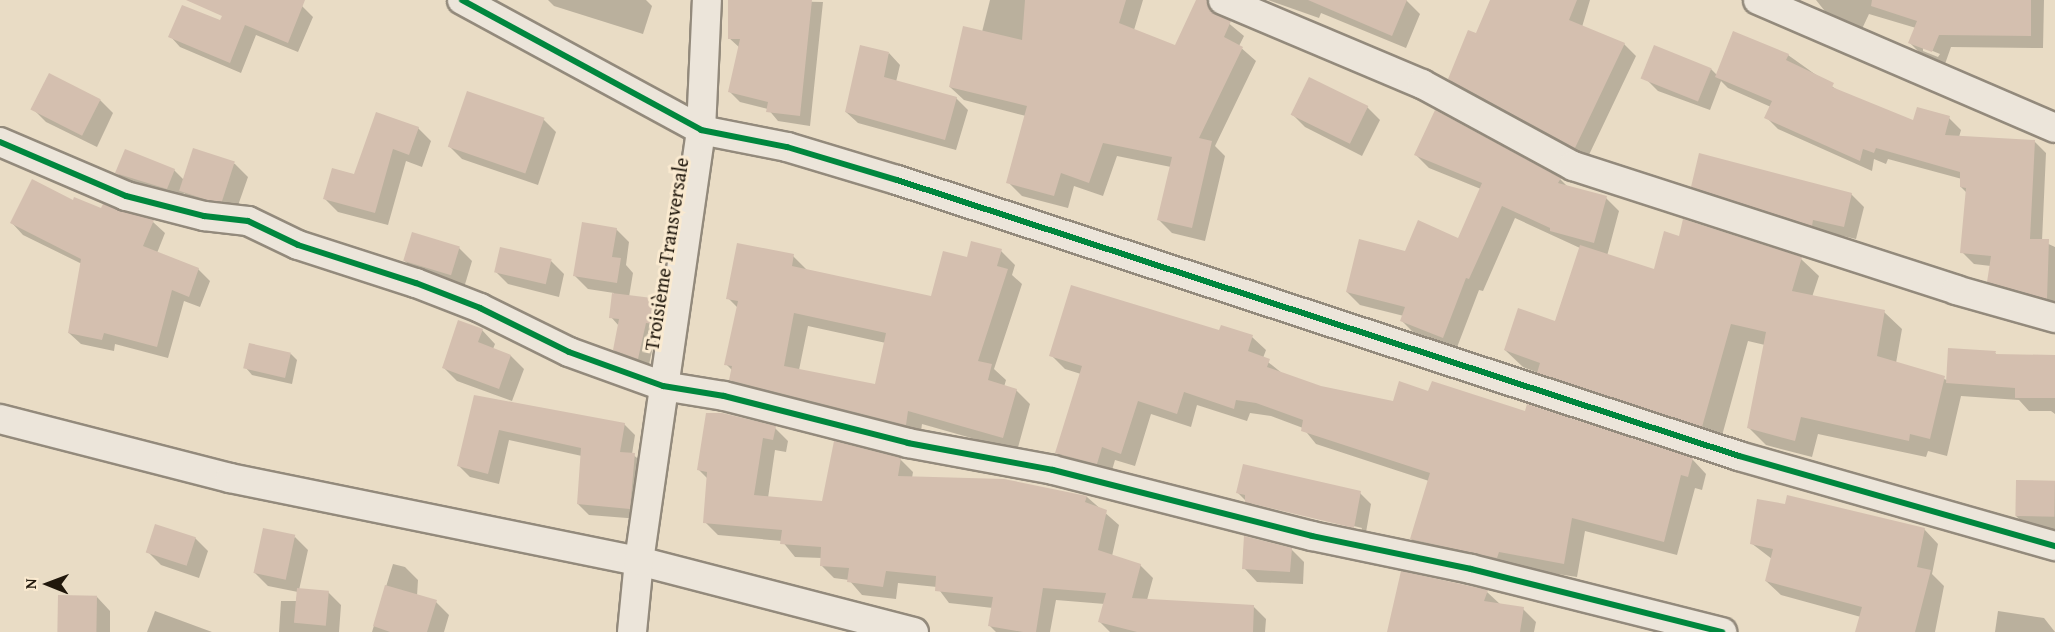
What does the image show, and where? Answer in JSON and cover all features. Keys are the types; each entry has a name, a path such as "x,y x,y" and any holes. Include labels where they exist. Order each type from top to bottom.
{"street":[{"path":"462,0 701,130 787,147 897,180 1727,452 2055,546"},
{"name":"Troisième Transversale","path":"632,632 639,561 663,386 701,130 707,0"},
{"path":"1223,0 1422,84 1574,166 1956,290 2055,318"},
{"path":"1758,0 2055,128"},
{"path":"0,142 126,196 204,216 248,221 298,245 416,283 480,308 569,352 663,386 724,396 908,443 1053,470 1312,536 1471,569 1722,632"},
{"path":"0,419 230,478 639,561 914,632"}],"building":[{"path":"186,0 305,0 288,43 245,25 230,63 168,37 182,5 220,20 222,16"},
{"path":"728,0 812,0 800,116 766,112 768,102 728,92 740,39 728,39"},
{"path":"1025,0 1126,0 1119,23 1175,45 1196,0 1207,0 1210,10 1231,21 1224,37 1243,47 1199,138 1212,141 1192,228 1157,220 1172,157 1103,143 1089,183 1061,173 1054,196 1006,183 1027,106 949,87 963,26 1022,40"},
{"path":"1308,0 1407,0 1392,36"},
{"path":"1490,0 1577,0 1569,20 1625,43 1575,148 1448,79 1468,30 1476,33"},
{"path":"1872,0 2031,0 2031,36 1939,35 1932,52 1908,43 1917,21 1871,6"},
{"path":"1733,31 1789,54 1786,60 1834,83 1832,87 1913,120 1917,107 1950,116 1945,135 2035,140 2030,239 2049,239 2047,299 1987,282 1991,256 1960,253 1966,188 1960,187 1960,172 1876,148 1874,153 1863,149 1860,161 1764,118 1772,101 1715,77"},
{"path":"860,45 889,52 884,77 957,97 945,140 845,112"},
{"path":"1654,45 1711,68 1698,102 1641,78"},
{"path":"49,73 101,99 82,136 30,110"},
{"path":"1309,77 1368,106 1350,144 1291,115"},
{"path":"467,91 545,118 525,173 448,147"},
{"path":"1435,110 1561,178 1558,183 1607,196 1594,243 1550,231 1550,228 1502,206 1469,279 1466,278 1443,338 1400,321 1405,307 1346,292 1359,239 1405,251 1418,220 1458,238 1482,183 1414,155"},
{"path":"376,112 419,127 409,155 393,149 375,213 323,199 332,168 354,174"},
{"path":"193,148 235,162 221,204 179,191"},
{"path":"125,149 175,169 167,189 115,173"},
{"path":"1699,153 1852,193 1844,227 1813,220 1812,226 1691,187"},
{"path":"32,179 73,200 74,197 101,208 103,204 154,220 143,246 199,268 189,297 172,290 157,347 104,333 102,340 68,333 81,259 10,223"},
{"path":"1683,219 1802,257 1792,291 1885,310 1877,356 1945,376 1930,439 1910,434 1909,441 1801,417 1795,441 1747,428 1766,332 1731,324 1702,427 1537,373 1540,363 1504,350 1518,308 1555,321 1580,245 1654,269 1664,231 1679,236"},
{"path":"582,222 617,228 612,257 621,258 617,283 573,276"},
{"path":"412,232 460,247 451,275 403,261"},
{"path":"971,241 1002,249 997,266 1008,269 978,361 992,364 988,380 1017,389 1003,438 908,411 906,425 729,380 732,366 724,365 738,301 726,299 737,243 794,254 792,266 931,296 943,251 967,257","holes":["794,313 886,333 875,384 784,366"]},
{"path":"500,247 552,259 546,284 494,272"},
{"path":"1071,285 1219,330 1221,325 1253,335 1248,351 1270,359 1267,367 1321,386 1393,401 1399,381 1428,391 1432,381 1525,411 1527,404 1693,458 1688,477 1681,475 1664,542 1572,518 1564,564 1499,552 1497,558 1410,539 1430,473 1301,431 1303,420 1256,403 1236,400 1234,409 1184,392 1177,414 1138,401 1121,454 1102,447 1097,464 1055,453 1082,366 1049,356"},
{"path":"612,293 660,299 656,324 646,323 638,359 613,350 619,319 609,318"},
{"path":"458,320 483,329 478,342 511,355 499,389 442,368"},
{"path":"249,343 291,353 285,378 243,368"},
{"path":"1948,348 1996,351 1995,354 2055,355 2055,398 2015,398 2015,388 1946,383"},
{"path":"474,395 625,423 620,452 635,453 630,509 577,504 581,448 499,430 488,474 457,466"},
{"path":"706,413 722,413 776,426 773,440 763,438 754,495 822,501 834,441 901,458 898,476 1004,479 1087,496 1085,502 1107,510 1098,550 1141,564 1132,598 1254,605 1253,632 1137,632 1098,622 1106,593 1043,588 1036,632 1023,632 988,626 993,597 935,591 936,576 886,571 883,587 847,582 849,568 820,566 821,547 780,544 782,530 703,523 707,472 697,470"},
{"path":"1243,464 1361,491 1354,528 1245,502 1245,495 1236,493"},
{"path":"2016,480 2055,481 2054,517 2015,516"},
{"path":"1787,495 1925,528 1917,567 1931,570 1915,632 1855,632 1862,607 1765,581 1773,549 1750,544 1757,499 1785,504"},
{"path":"155,524 196,537 187,566 146,553"},
{"path":"263,528 295,535 286,580 253,573"},
{"path":"1244,536 1292,548 1290,572 1242,569"},
{"path":"1401,571 1488,590 1484,601 1524,607 1520,632 1387,632"},
{"path":"385,585 437,600 427,632 390,632 373,626"},
{"path":"297,588 329,591 326,626 294,623"},
{"path":"58,595 97,596 96,632 57,632"}],"cycle path":[{"path":"462,0 701,130 787,147 897,180 1739,456 2055,546"},
{"path":"0,142 126,196 204,216 248,221 298,245 416,283 480,308 569,352 663,386 724,396 908,443 1053,470 1312,536 1471,569 1722,632"}]}
